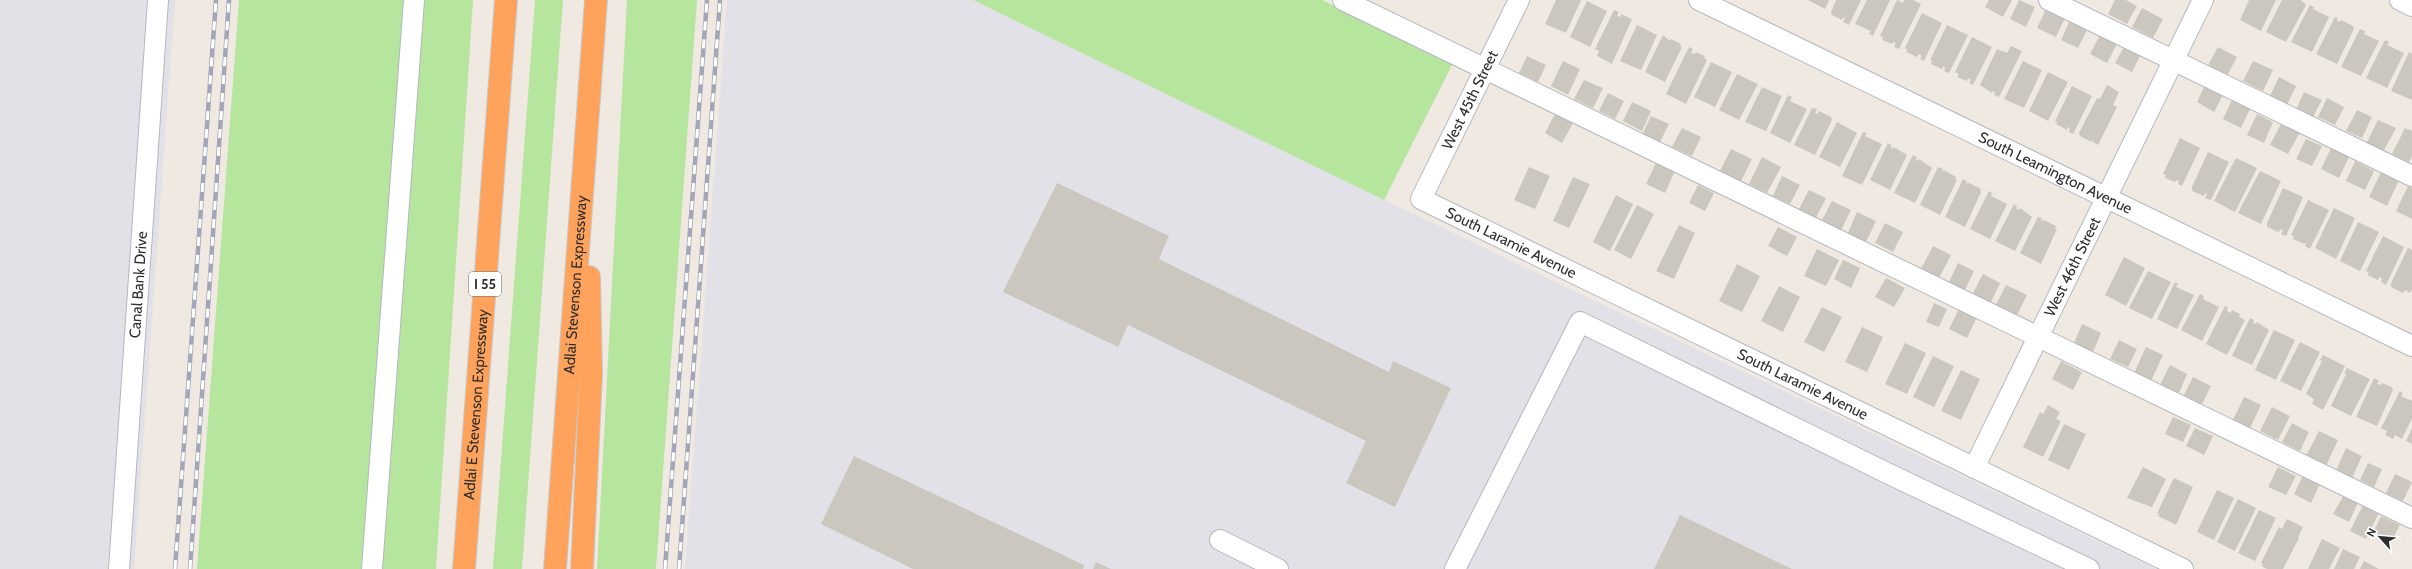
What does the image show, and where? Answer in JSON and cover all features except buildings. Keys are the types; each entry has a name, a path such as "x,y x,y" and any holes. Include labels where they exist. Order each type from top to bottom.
{"highway":[{"name":"Adlai E Stevenson Expressway","path":"464,569 506,0"},
{"name":"Adlai Stevenson Expressway","path":"555,569 596,0"},
{"path":"582,569 592,374 585,156"}],"street":[{"name":"Canal Bank Drive","path":"119,569 158,0"},
{"path":"372,569 414,0"},
{"path":"1343,0 2412,518"},
{"name":"West 45th Street","path":"1421,199 1519,0"},
{"name":"South Leamington Avenue","path":"1699,0 2105,199 2412,346"},
{"path":"2049,0 2412,176"},
{"name":"West 46th Street","path":"1974,468 2202,0"},
{"path":"2400,0 2412,6"},
{"name":"South Laramie Avenue","path":"1421,199 2183,569"},
{"path":"1455,569 1580,322 1887,473 2089,569"},
{"path":"1220,540 1278,569"}],"shaded area":[{"path":"0,0 175,0 134,569 0,569"},
{"path":"727,0 973,0 1384,200 2156,569 685,569"}],"green space":[{"path":"239,0 473,0 436,569 197,569"},
{"path":"535,0 563,0 522,569 493,569"},
{"path":"627,0 697,0 656,569 597,569"},
{"path":"973,0 1322,0 1453,63 1384,200"}],"railway":[{"path":"175,569 216,0"},
{"path":"190,569 229,0"},
{"path":"665,569 707,0"},
{"path":"679,569 720,0"}]}
